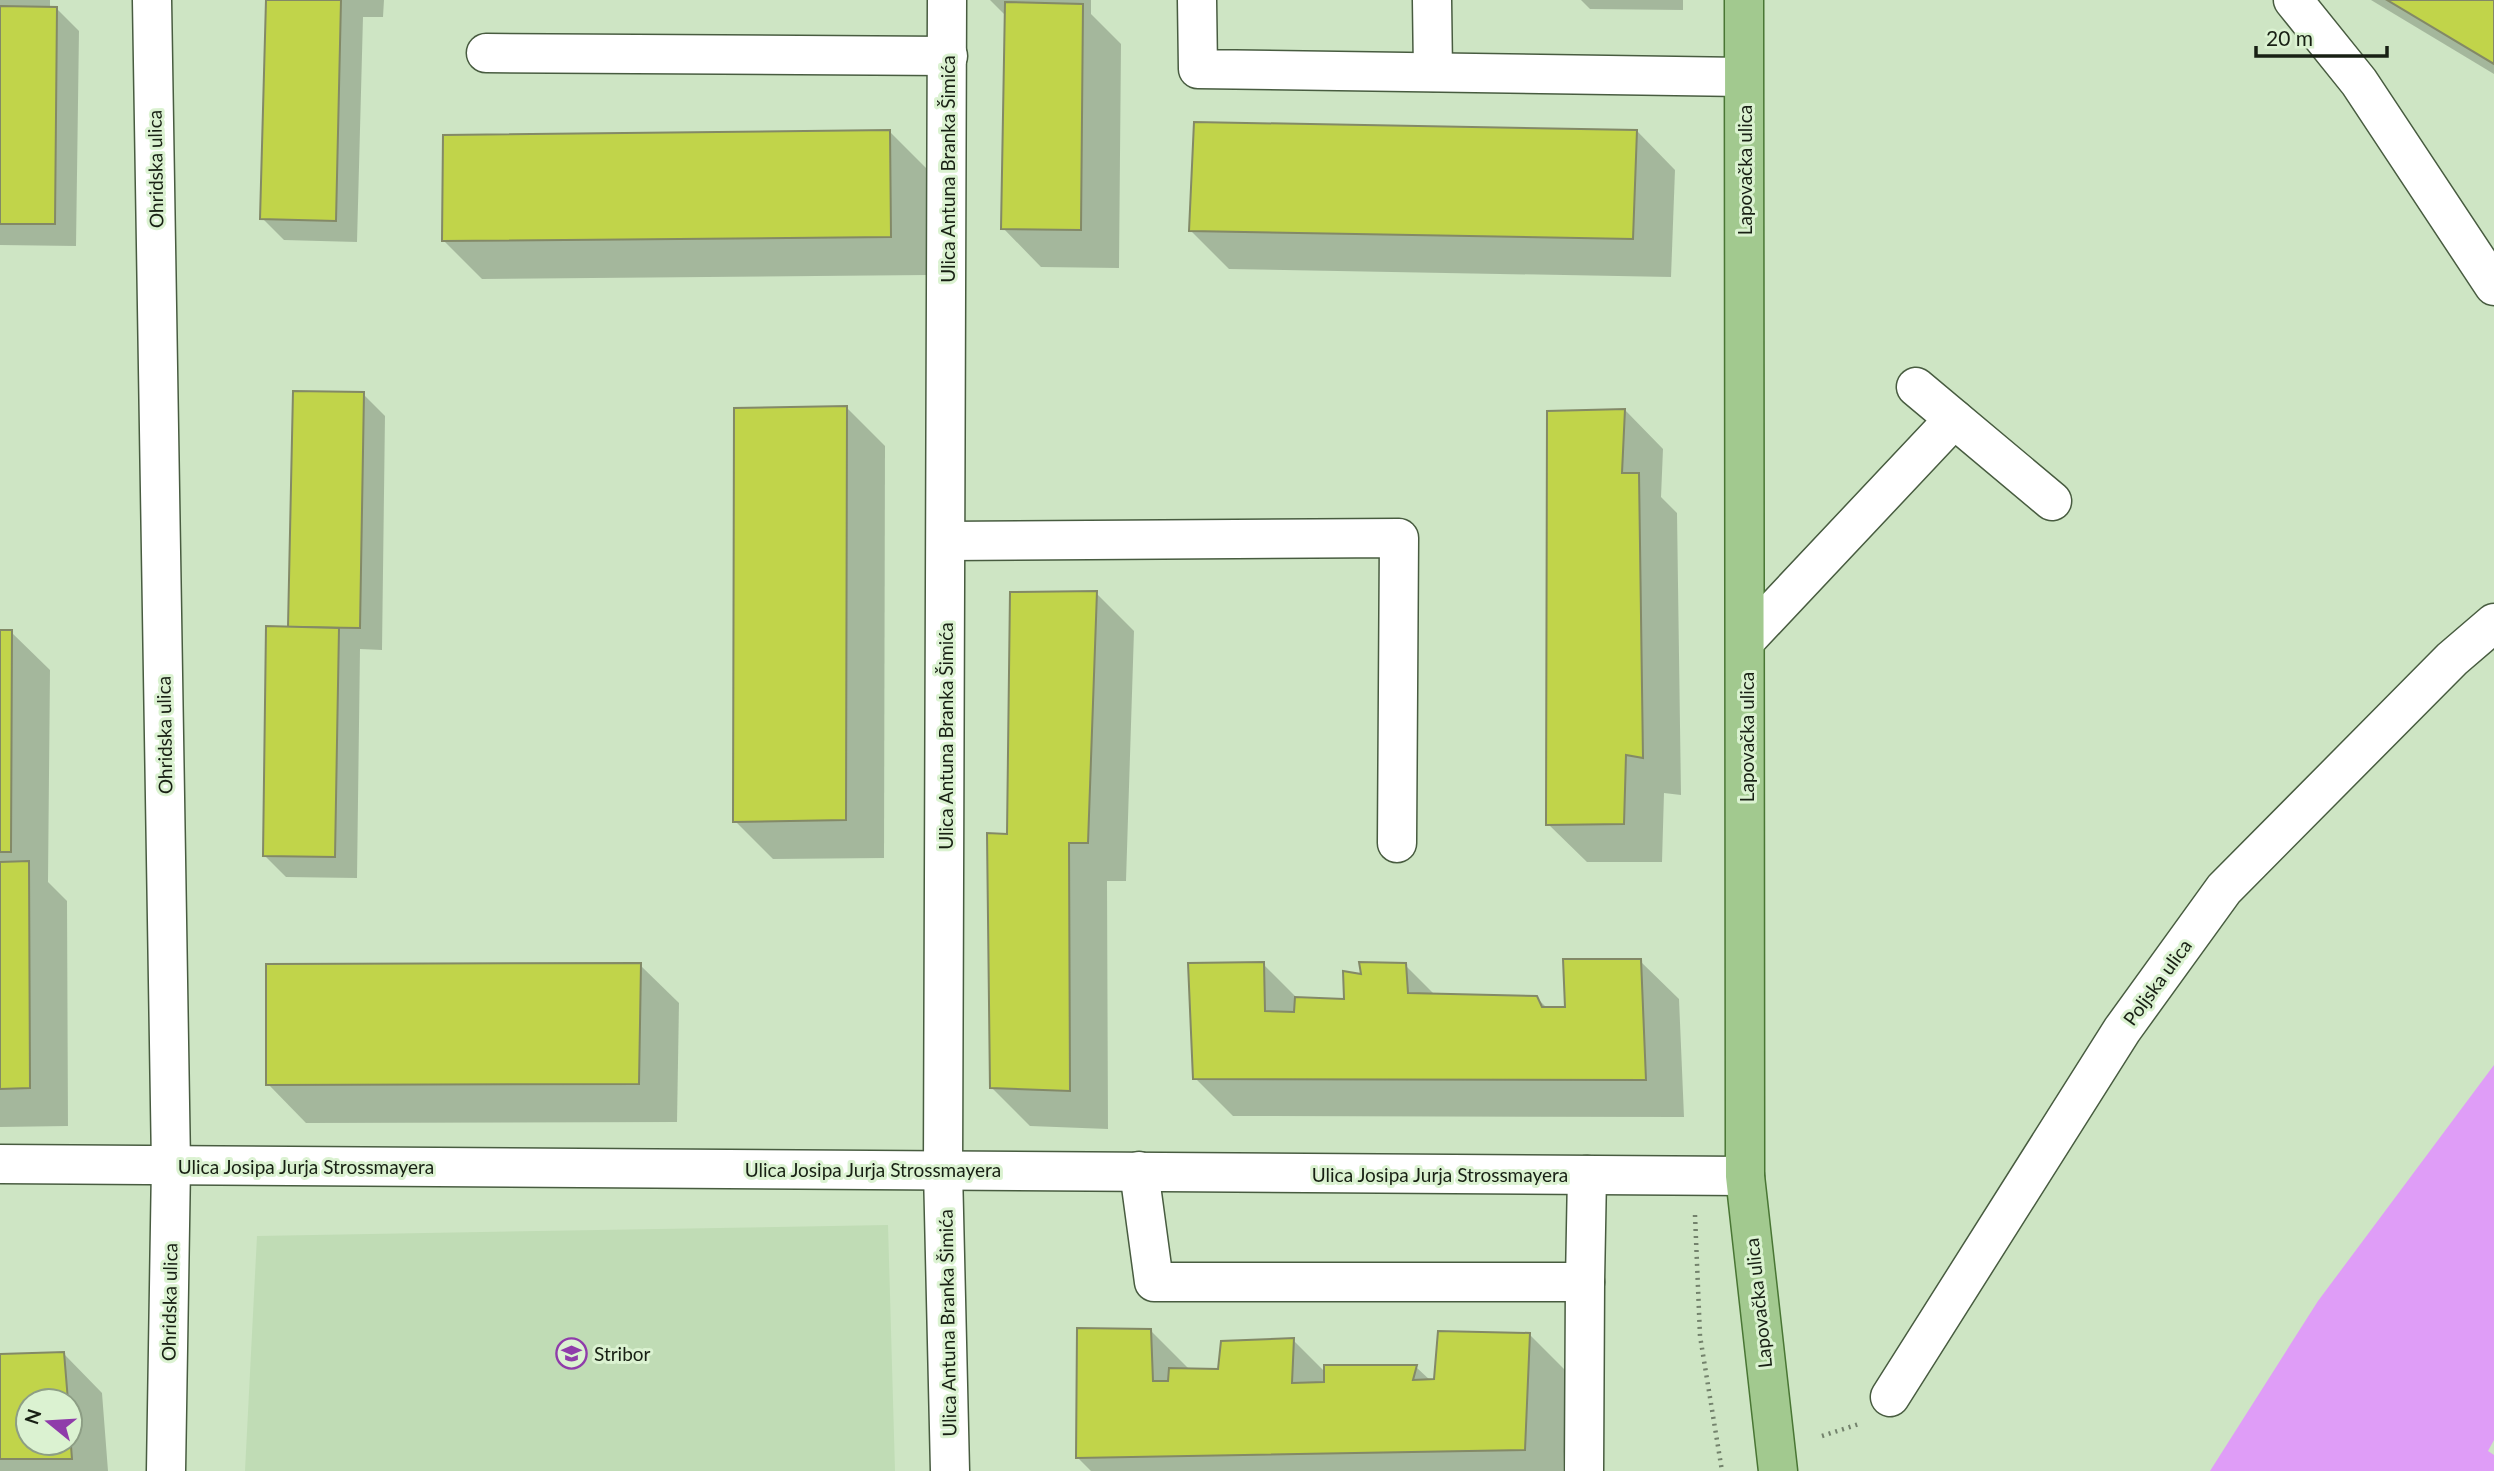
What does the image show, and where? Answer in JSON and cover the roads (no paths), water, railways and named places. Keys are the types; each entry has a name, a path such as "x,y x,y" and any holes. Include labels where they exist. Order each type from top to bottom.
{"main road":[{"name":"Lapovačka ulica","path":"1744,0 1745,1177 1778,1471"}],"street":[{"name":"Ohridska ulica","path":"152,0 171,1165 166,1471"},
{"name":"Ulica Antuna Branka Šimića","path":"947,0 943,1170 950,1471"},
{"path":"1197,0 1198,69 1743,76"},
{"path":"1432,0 1433,72"},
{"path":"2293,0 2358,82 2494,286"},
{"path":"486,53 948,55"},
{"path":"1916,387 2052,501"},
{"path":"1746,640 1954,419"},
{"path":"946,541 1399,538 1397,843"},
{"name":"Poljska ulica","path":"1891,1397 2122,1030 2224,889 2452,659 2494,623"},
{"name":"Ulica Josipa Jurja Strossmayera","path":"0,1164 1745,1177"},
{"path":"1139,1171 1154,1282 1585,1282"},
{"path":"1584,1471 1587,1175"}],"place":[{"name":"Stribor","path":"571,1353"}]}
